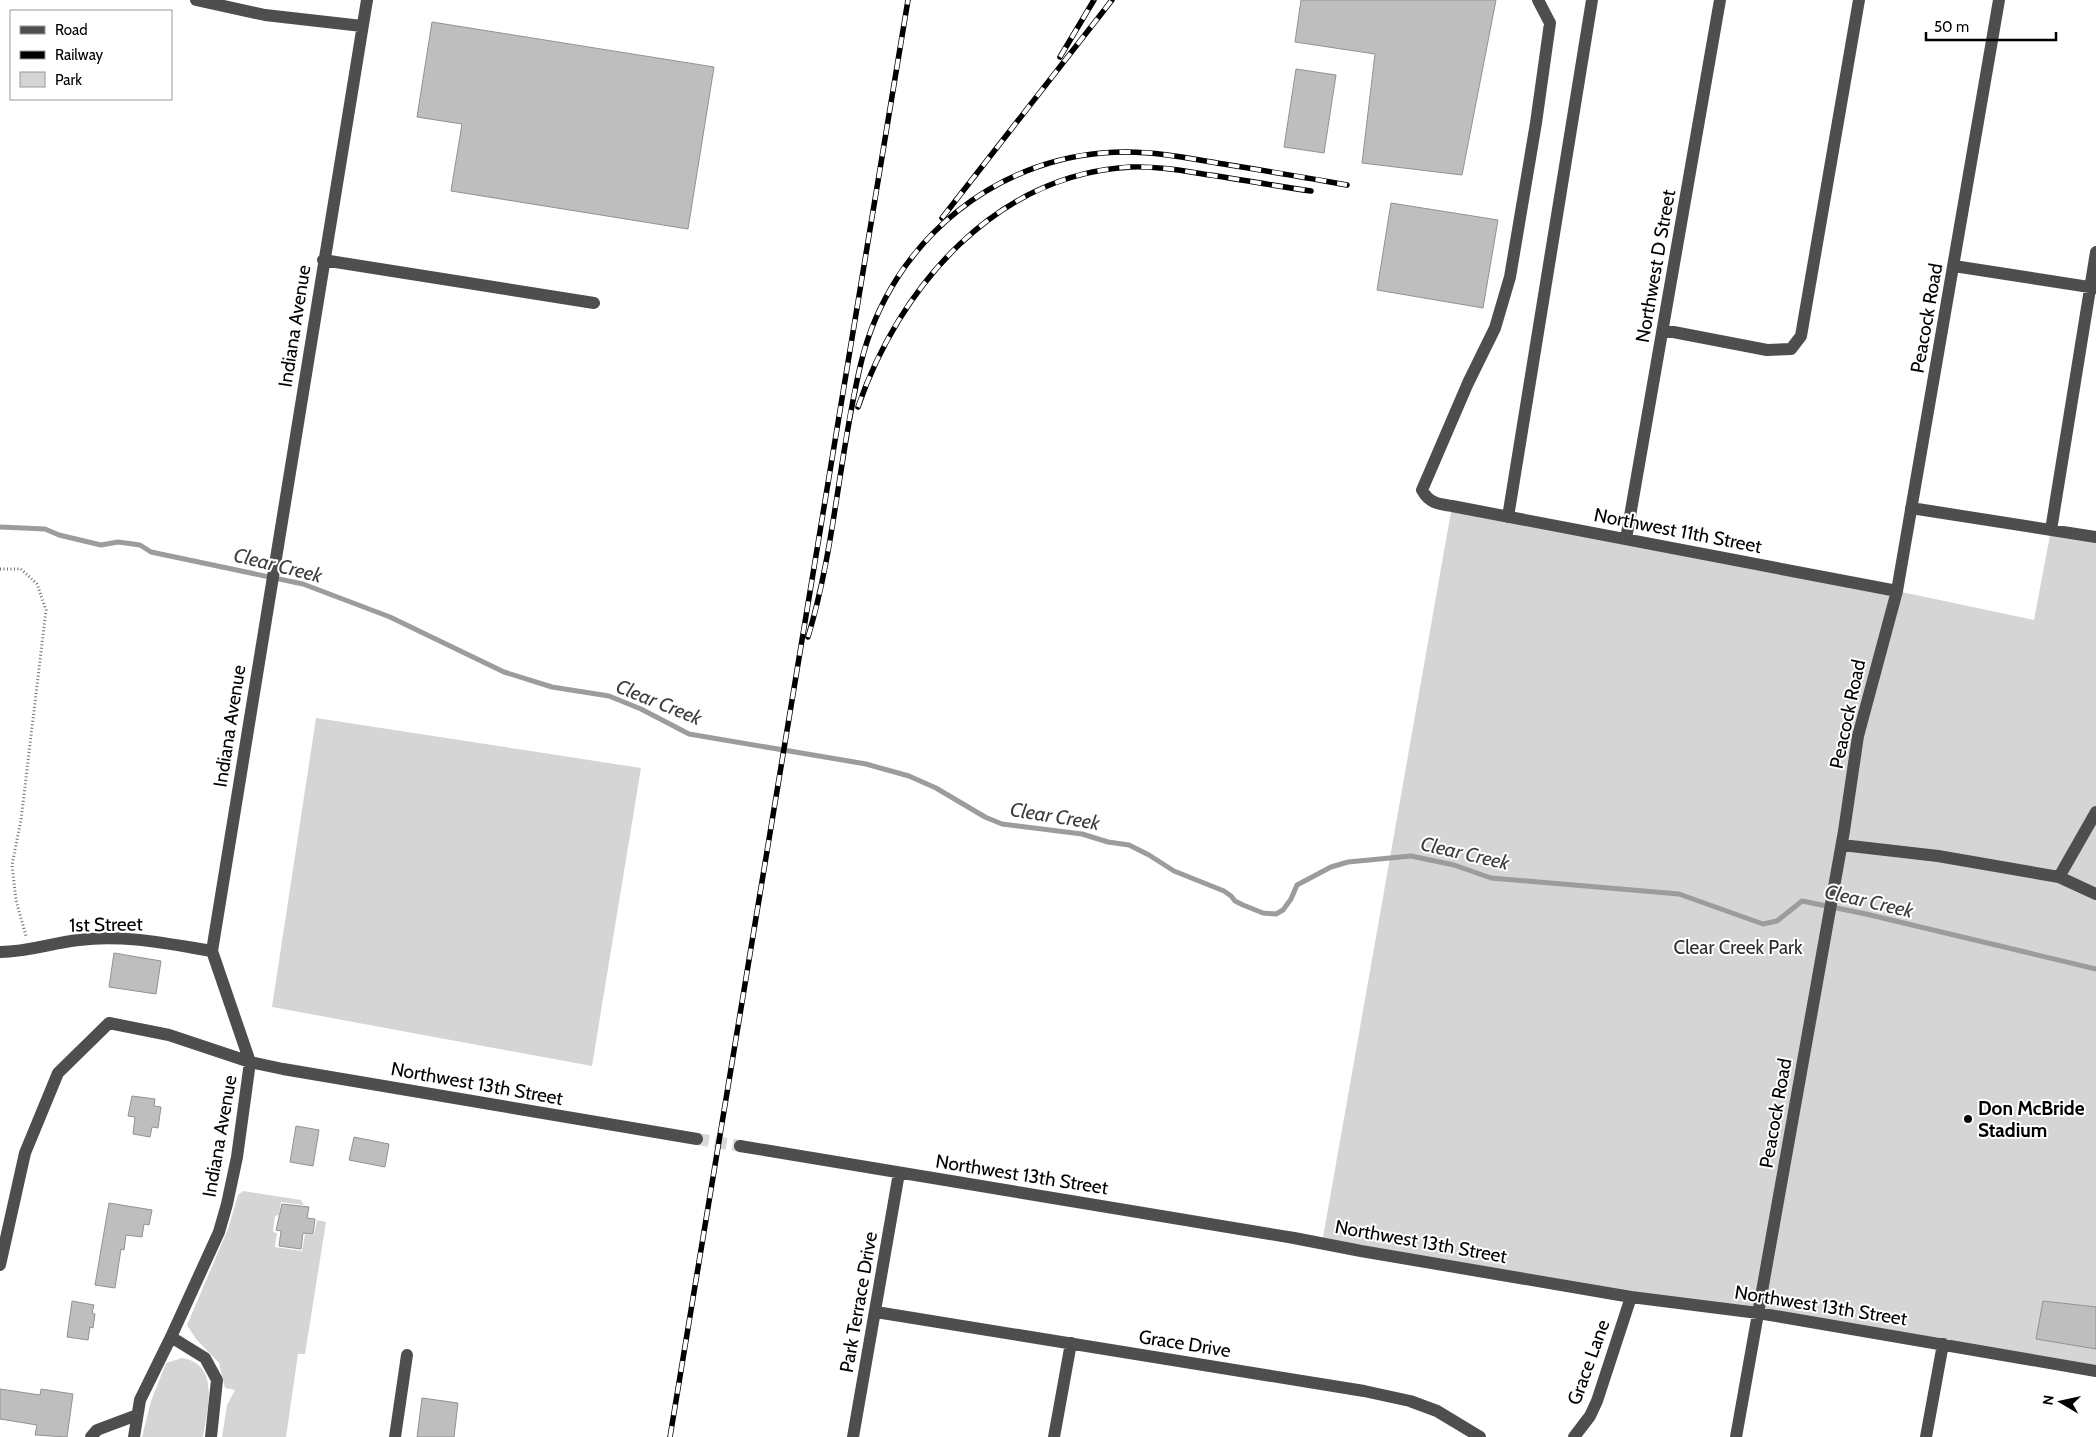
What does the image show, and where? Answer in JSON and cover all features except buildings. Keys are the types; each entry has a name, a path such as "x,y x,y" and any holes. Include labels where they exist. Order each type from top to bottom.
{"street":[{"path":"196,0 264,15 362,26"},
{"name":"Indiana Avenue","path":"134,1437 140,1400 219,1232 237,1157 250,1062 212,951 323,260 367,0"},
{"name":"Northwest 11th Street","path":"1538,0 1550,24 1536,123 1510,277 1495,328 1468,384 1422,490 1427,499 1434,503 1897,591"},
{"path":"1508,517 1592,0"},
{"name":"Northwest D Street","path":"1626,539 1720,0"},
{"path":"1662,330 1767,350 1791,349 1801,336 1859,0"},
{"name":"Peacock Road","path":"1736,1437 1840,851 1858,736 1897,591 1999,0"},
{"path":"2051,530 2093,288 2096,252"},
{"path":"323,260 594,303"},
{"path":"1954,266 2093,288"},
{"path":"1911,508 2096,537"},
{"path":"2059,876 2096,812"},
{"path":"1840,851 1938,856 2059,876 2096,894"},
{"name":"1st Street","path":"0,952 30,951 80,940 113,939 168,943 212,951"},
{"name":"Northwest 13th Street","path":"0,1265 25,1154 58,1073 109,1024 169,1035 250,1062 697,1139"},
{"name":"Northwest 13th Street","path":"740,1146 1294,1238 1631,1297 1758,1313 2096,1371"},
{"name":"Park Terrace Drive","path":"853,1437 899,1173"},
{"name":"Grace Lane","path":"1574,1437 1590,1416 1597,1401 1631,1297"},
{"name":"Grace Drive","path":"876,1312 1364,1391 1410,1401 1437,1411 1480,1437"},
{"path":"171,1337 205,1358 217,1380 211,1437"},
{"path":"1054,1437 1071,1343"},
{"path":"1926,1437 1942,1344"},
{"path":"395,1437 407,1354"},
{"path":"91,1437 97,1430 137,1415"}],"path":[{"path":"0,569 21,569 37,584 46,610 21,820 12,865 16,900 30,951"}],"green space":[{"name":"Clear Creek Park","path":"1452,506 1897,591 2034,620 2051,530 2096,537 2096,1371 1322,1243"},
{"path":"316,718 641,768 592,1066 272,1007"},
{"path":"243,1191 301,1200 304,1205 281,1202 279,1215 275,1216 273,1232 277,1233 275,1247 302,1251 305,1234 314,1235 317,1220 326,1222 305,1354 298,1354 286,1437 222,1437 227,1405 235,1390 225,1388 219,1363 196,1339 187,1325 228,1229 238,1195"},
{"path":"182,1358 194,1362 202,1369 207,1379 209,1390 203,1437 142,1437 151,1401 166,1363"}],"waterway":[{"name":"Clear Creek","path":"0,527 45,529 59,535 101,545 118,542 140,545 151,552 303,584 390,617 504,672 552,687 609,696 641,709 689,734 866,764 909,776 936,788 985,817 1002,824 1082,834 1108,842 1129,845 1174,871 1224,891 1235,901 1263,913 1276,914 1283,910 1291,899 1297,885 1331,867 1348,862 1411,856 1454,865 1491,878 1679,894 1763,924 1777,921 1802,901 1866,914 2096,969"}],"tunnel":[{"path":"697,1139 740,1146"}],"railway":[{"path":"670,1437 908,0"},
{"path":"1060,57 1094,0"},
{"path":"942,218 1112,0"},
{"path":"808,637 825,569 847,432 861,363 876,319 897,278 924,242 957,211 995,186 1036,167 1080,156 1127,152 1172,156 1347,185"},
{"path":"858,407 876,363 899,320 927,280 959,245 996,214 1037,191 1082,174 1131,167 1180,170 1311,191"}],"place":[{"name":"Don McBride Stadium","path":"1968,1119"}]}
